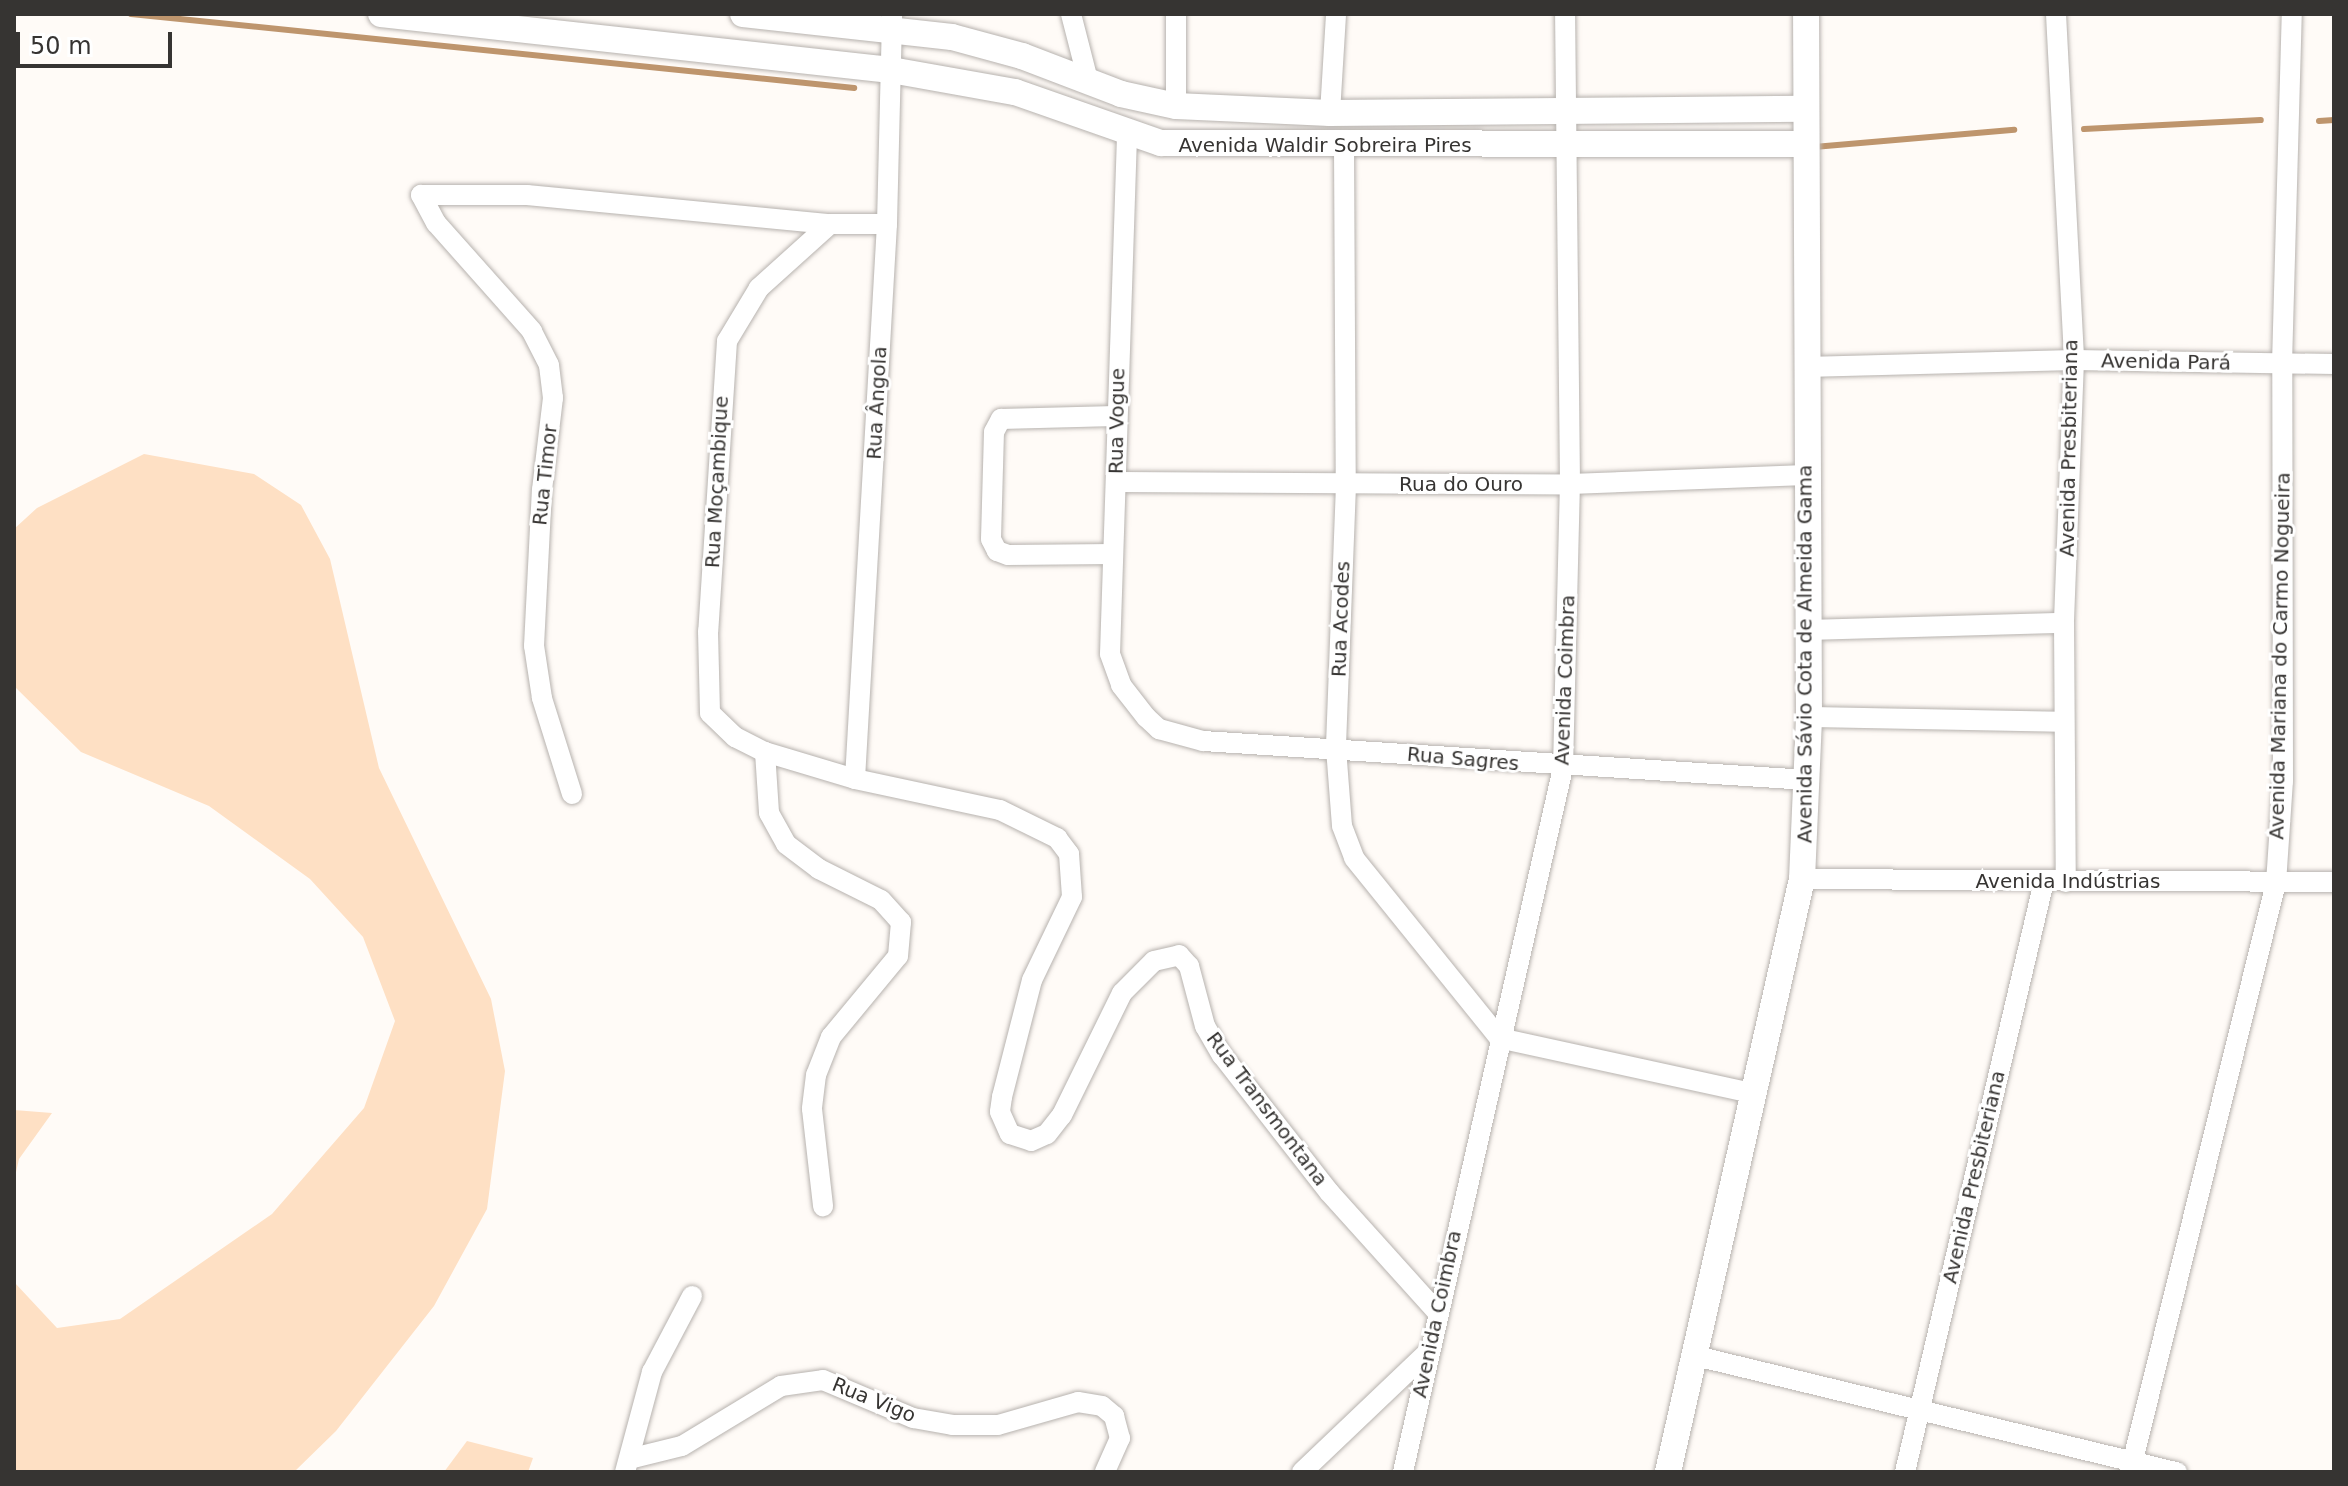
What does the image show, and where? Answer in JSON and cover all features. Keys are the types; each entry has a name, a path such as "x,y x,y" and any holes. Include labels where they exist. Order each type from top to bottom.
{"street":[{"name":"Avenida Waldir Sobreira Pires","path":"381,14 891,70 1015,92 1127,136 1198,146 1803,144"},
{"name":"Avenida Waldir Sobreira Pires","path":"743,14 892,21 980,45 1121,94 1176,106 1330,113 1803,109"},
{"path":"1071,14 1088,80"},
{"path":"1176,14 1176,106"},
{"path":"1330,113 1336,14"},
{"name":"Avenida Coimbra","path":"1403,1472 1436,1311 1563,768 1570,484 1570,110 1565,14"},
{"name":"Avenida Sávio Cota de Almeida Gama","path":"1668,1472 1802,879 1809,717 1803,144 1806,14"},
{"name":"Avenida Presbiteriana","path":"2056,14 2074,360 2064,623 2066,882"},
{"name":"Avenida Mariana do Carmo Nogueira","path":"2131,1466 2276,883 2283,781 2282,364 2292,14"},
{"name":"Rua Ângola","path":"855,779 887,224 892,21"},
{"name":"Rua Vogue","path":"1127,136 1115,416 1110,654 1131,702"},
{"name":"Rua Acodes","path":"1344,146 1346,485 1336,748 1342,826 1354,858 1499,1038"},
{"name":"Rua Timor","path":"572,794 542,698 534,646 541,505 553,398 549,365 532,331 436,223 421,195 527,195 830,224"},
{"path":"830,224 887,224"},
{"name":"Rua Moçambique","path":"830,224 759,288 737,319 722,367 707,699 721,727 765,752 855,779"},
{"name":"Avenida Pará","path":"1805,367 2074,360 2334,364"},
{"path":"1113,554 1008,555 997,551 991,539 994,432 1001,419 1115,416"},
{"name":"Rua do Ouro","path":"1116,482 1570,484 1806,475"},
{"path":"1808,630 2064,623"},
{"name":"Rua Sagres","path":"1131,702 1159,729 1203,741 1336,748 1563,768 1808,780"},
{"path":"1809,717 2063,722"},
{"path":"765,752 769,813 786,844 819,869 881,900 901,922 898,956 831,1037 816,1075 812,1109 823,1206"},
{"name":"Rua Transmontana","path":"855,779 1000,810 1057,838 1069,854 1072,897 1032,980 1002,1097 1000,1112 1010,1134 1031,1141 1047,1134 1062,1115 1122,993 1154,961 1179,955 1189,966 1205,1026 1222,1055 1329,1192 1436,1311"},
{"name":"Avenida Indústrias","path":"1802,879 2334,882"},
{"name":"Avenida Presbiteriana","path":"1905,1472 2044,881"},
{"path":"1499,1038 1752,1093"},
{"path":"629,1465 652,1372 692,1296"},
{"path":"1302,1472 1428,1352"},
{"path":"1696,1356 2131,1466 2177,1472"},
{"name":"Rua Vigo","path":"629,1465 682,1446 781,1386 823,1380 913,1418 952,1425 998,1425 1078,1402 1102,1406 1114,1416 1120,1438 1105,1472"}],"shaded area":[{"path":"144,454 254,474 301,505 330,559 379,768 491,999 505,1071 487,1209 434,1306 336,1431 294,1472 14,1472 14,1273 15,1283 57,1328 120,1319 272,1214 364,1108 395,1021 363,937 310,879 209,806 81,752 15,687 14,529 37,508"},
{"path":"14,1110 52,1113 19,1159 14,1181"},
{"path":"467,1441 533,1458 528,1472 444,1472"}],"waterway":[{"path":"131,14 854,88"},
{"path":"2084,129 2261,120"},
{"path":"2319,121 2334,120"},
{"path":"1814,147 2014,130"}]}
